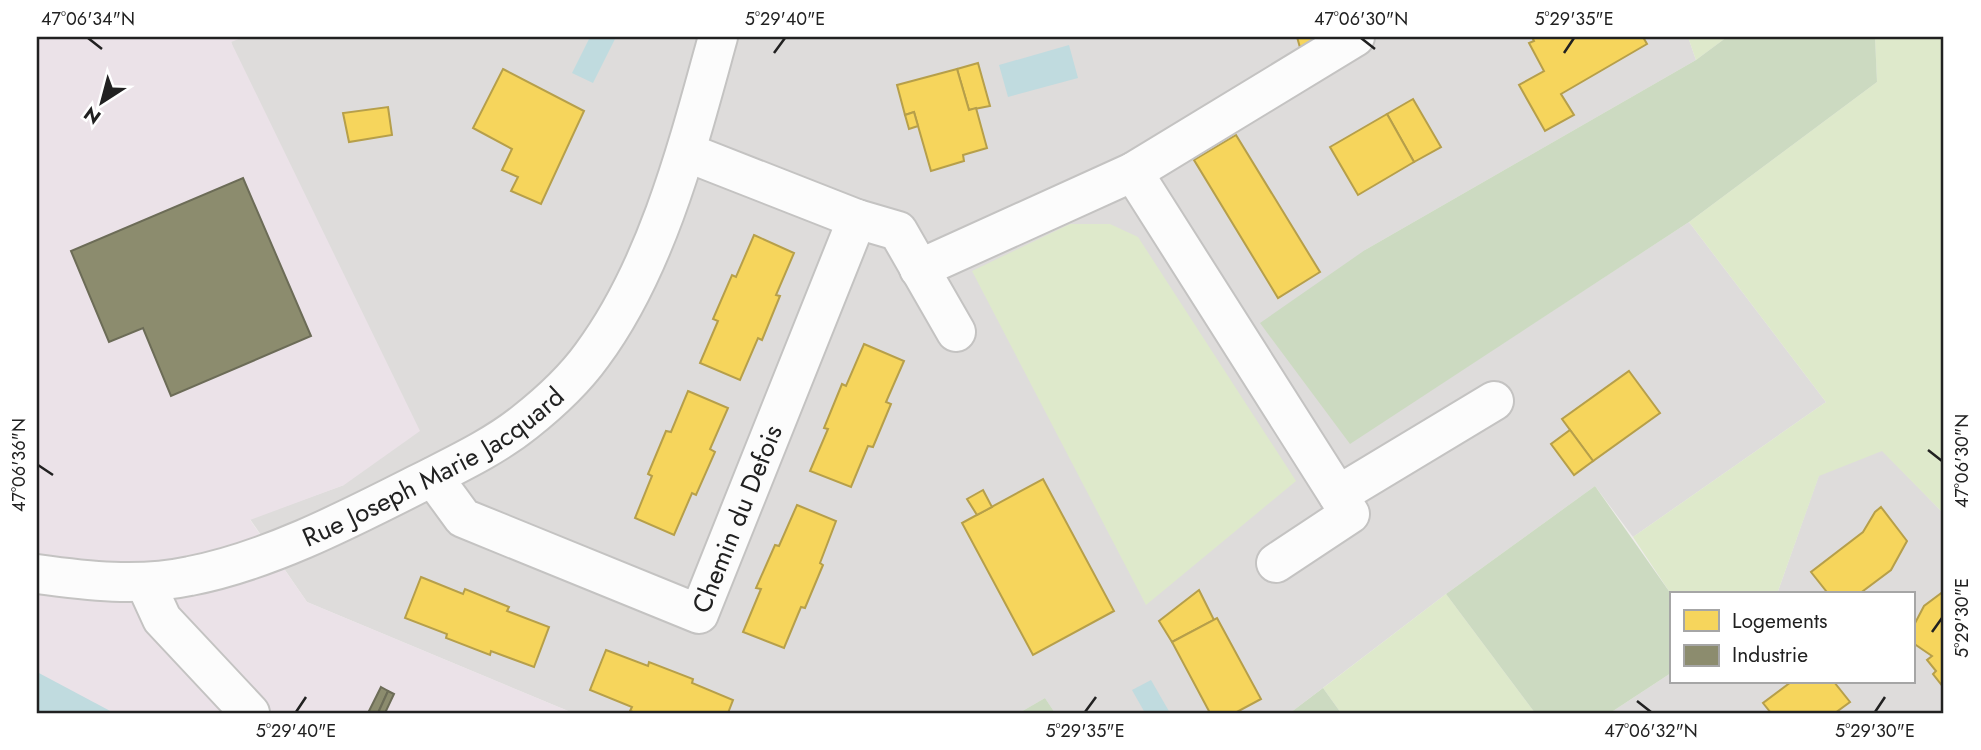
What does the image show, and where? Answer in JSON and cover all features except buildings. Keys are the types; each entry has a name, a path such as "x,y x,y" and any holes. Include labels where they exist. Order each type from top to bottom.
{"street":[{"path":"718,37 686,152 857,219 898,231 956,332"},
{"path":"919,269 1133,172 1354,37"},
{"name":"Rue Joseph Marie Jacquard","path":"37,574 98,582 145,582 190,576 231,565 297,541 433,477 523,424 558,394 592,356 621,310 645,261 686,152"},
{"path":"1133,172 1350,514 1276,563"},
{"name":"Chemin du Defois","path":"433,477 463,517 699,614 857,219"},
{"path":"1338,495 1494,401"},
{"path":"145,582 162,619 250,713"}],"shaded area":[{"path":"37,37 244,37 231,42 420,431 344,485 250,520 307,602 573,713 37,713"},
{"path":"244,37 1688,37 1696,60 1365,250 1350,443 1689,222 1826,402 1633,537 1595,486 1446,594 1290,713 1055,713 1045,698 1019,713 573,713 307,602 250,519 344,485 231,41"},
{"path":"1882,450 1944,514 1944,713 1610,713 1670,674 1670,684 1914,684 1914,592 1778,592 1819,475"}],"green space":[{"path":"1688,37 1727,37 1696,60"},
{"path":"1727,37 1875,37 1877,82 1689,222 1350,444 1260,323 1365,250 1696,60"},
{"path":"1875,37 1944,37 1944,514 1882,451 1819,476 1778,592 1670,592 1633,537 1826,402 1689,222 1877,82"},
{"path":"1070,224 1110,224 1138,237 1296,481 1146,605 972,271"},
{"path":"1595,486 1670,593 1670,674 1610,713 1535,713 1446,594"},
{"path":"1446,594 1535,713 1341,713 1323,688"},
{"path":"1323,688 1341,713 1290,713"},
{"path":"1045,698 1055,713 1019,713"}],"water":[{"path":"590,37 616,37 593,83 572,73"},
{"path":"1069,45 1078,78 1008,97 999,65"},
{"path":"37,672 114,713 37,713"},
{"path":"1151,680 1170,713 1145,713 1132,690"}]}
